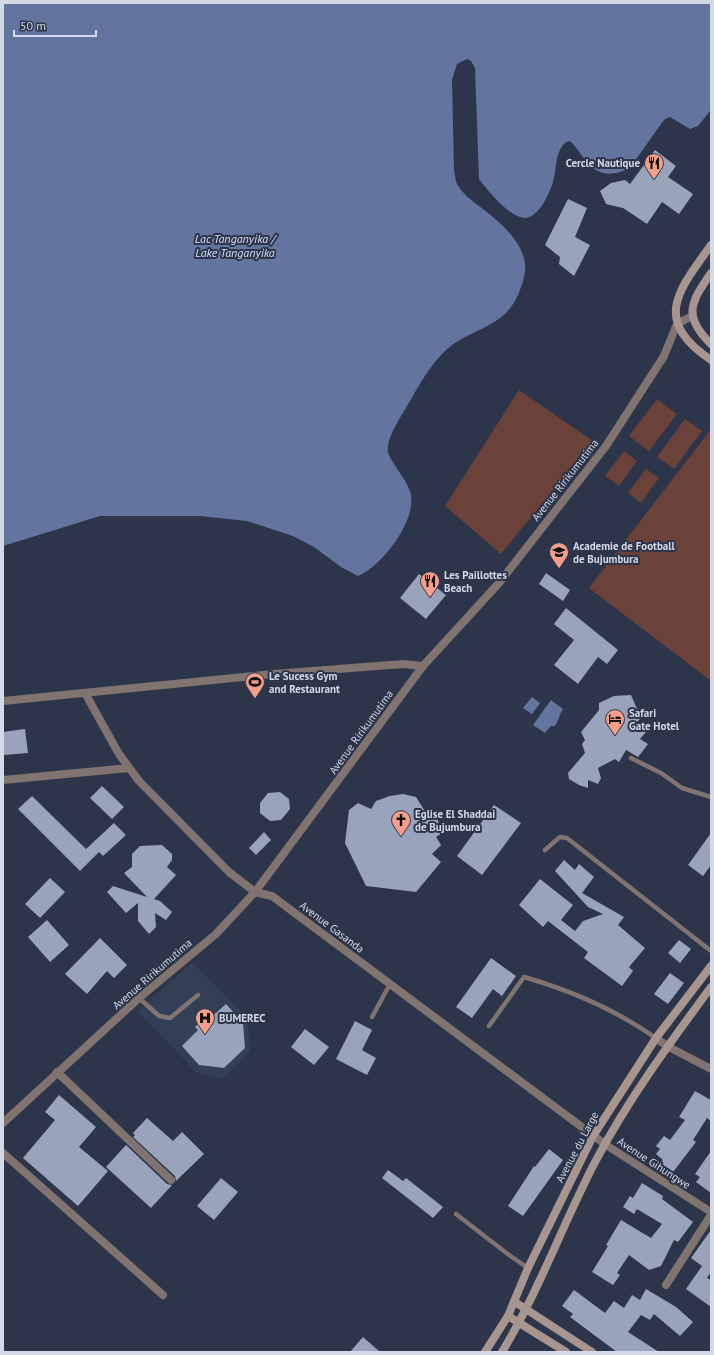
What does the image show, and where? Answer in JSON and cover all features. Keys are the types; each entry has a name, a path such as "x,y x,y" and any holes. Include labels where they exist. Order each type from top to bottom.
{"main road":[{"path":"711,245 686,280 680,292 675,312 677,324 682,334 702,354 711,360"},
{"path":"711,273 695,297 692,316 696,326 711,344"},
{"name":"Avenue du Large","path":"486,1352 515,1302 528,1268 593,1136 656,1038 711,966"},
{"path":"502,1352 520,1322 594,1164 619,1120 667,1046 711,987"},
{"path":"515,1302 564,1332 592,1352"},
{"path":"508,1316 520,1322 566,1352"}],"street":[{"path":"677,324 692,316"},
{"name":"Avenue Ririkumutima","path":"3,1123 139,998 216,934 255,892 423,666 499,583 606,446 664,356 677,324"},
{"path":"3,701 402,664 423,666"},
{"name":"Avenue Gasanda","path":"85,693 128,768 229,872 255,892 272,896 606,1145"},
{"path":"3,780 128,768"},
{"path":"656,1038 667,1046 711,1069"},
{"path":"57,1072 171,1180"},
{"name":"Avenue Gihungwe","path":"606,1145 711,1214"},
{"path":"3,1153 163,1295"},
{"path":"666,1285 711,1214"}],"lane":[{"path":"631,758 661,773 682,788 711,797"},
{"path":"545,850 560,838 567,838 711,951"},
{"path":"489,1026 524,977 545,983 592,1002 632,1021 656,1038"},
{"path":"372,1017 390,984"},
{"path":"139,998 159,1016 170,1018 198,995"},
{"path":"456,1214 528,1268"}],"shaded area":[{"path":"519,390 593,441 501,554 445,506"},
{"path":"657,399 677,414 649,451 629,436"},
{"path":"685,419 702,431 674,469 657,457"},
{"path":"711,429 711,681 589,588"},
{"path":"624,451 637,461 619,486 605,476"},
{"path":"646,469 659,478 641,503 628,493"},
{"name":"BUMEREC","path":"192,962 248,1018 250,1052 222,1080 196,1072 138,1011"}],"water":[{"name":"Lac Tanganyika / Lake Tanganyika","path":"3,3 711,3 711,110 698,126 690,129 670,117 665,119 630,166 627,169 614,173 609,174 596,170 586,161 570,141 566,142 557,157 552,185 539,210 535,214 526,218 520,217 513,214 500,203 479,179 475,68 471,61 467,59 457,64 452,80 454,170 456,182 467,196 507,230 519,246 525,263 524,275 515,301 507,312 497,320 453,344 431,367 420,383 397,424 388,443 388,452 410,491 411,502 409,515 404,528 387,552 367,571 358,576 341,567 314,547 293,536 247,521 200,516 100,516 3,546"},
{"path":"532,697 540,703 532,714 523,708"},
{"path":"551,700 563,709 555,726 551,726 545,733 533,725"}],"building":[{"path":"655,150 676,166 668,177 693,194 679,214 662,202 647,224 623,208 606,204 600,191 611,183 625,180 630,184"},
{"path":"568,199 587,208 575,237 590,245 574,276 559,264 560,257 545,245"},
{"path":"546,573 570,590 563,601 539,584"},
{"path":"419,574 446,595 426,619 400,598"},
{"path":"566,608 618,650 607,664 598,657 578,684 554,665 574,640 554,624"},
{"path":"631,695 641,718 636,723 646,732 640,739 648,744 638,757 626,750 619,762 615,759 598,768 601,778 598,784 588,780 588,788 569,779 568,773 585,753 582,744 585,740 581,732 599,710 599,703 614,696"},
{"path":"25,729 28,753 4,755 3,732"},
{"path":"102,786 124,807 112,819 90,798"},
{"path":"280,792 289,799 290,809 281,820 270,821 260,813 260,803 268,793"},
{"path":"403,794 416,797 430,819 436,815 442,833 436,837 441,845 432,854 441,862 416,892 366,886 345,843 349,810 358,803 371,809 376,801 390,796"},
{"path":"32,796 86,849 114,823 126,835 103,856 99,852 80,871 18,809"},
{"path":"494,805 521,823 482,875 457,856"},
{"path":"264,832 271,840 256,855 249,848"},
{"path":"711,833 711,865 703,876 688,865"},
{"path":"162,845 172,854 172,860 167,867 176,875 154,899 160,901 172,912 166,920 155,913 156,927 149,934 138,921 138,903 126,913 107,892 113,886 147,897 124,873 132,867 132,854 140,846"},
{"path":"564,860 575,870 579,864 594,877 582,893 624,917 618,925 645,948 629,967 633,971 622,986 584,958 588,952 548,921 543,927 519,905 540,879 573,905 561,920 575,931 583,921 603,914 588,907 555,871"},
{"path":"50,878 65,892 40,918 25,904"},
{"path":"47,920 69,945 50,962 28,937"},
{"path":"100,938 127,965 114,978 107,971 87,994 65,974"},
{"path":"679,940 691,949 680,963 668,953"},
{"path":"491,958 516,976 502,996 493,989 472,1018 456,1007"},
{"path":"670,973 684,983 668,1004 654,994"},
{"path":"226,1004 243,1023 245,1048 224,1068 199,1065 182,1046 198,1030 195,1027 205,1018 208,1020"},
{"path":"355,1021 372,1030 362,1050 376,1058 367,1075 336,1059"},
{"path":"305,1029 329,1047 314,1065 291,1047"},
{"path":"695,1091 711,1100 711,1121 707,1118 693,1140 696,1142 673,1172 660,1163 663,1160 656,1154 660,1149 656,1146 664,1136 670,1140 685,1120 679,1117"},
{"path":"59,1095 96,1127 79,1147 108,1171 78,1206 23,1158 55,1120 45,1112"},
{"path":"147,1118 173,1141 182,1132 204,1154 176,1181 175,1176 133,1137 135,1135 133,1133"},
{"path":"126,1145 167,1184 172,1185 151,1208 106,1167"},
{"path":"549,1149 563,1160 523,1216 508,1206 534,1166 535,1167"},
{"path":"711,1151 711,1193 696,1182 700,1177 695,1174"},
{"path":"388,1170 403,1181 406,1178 443,1207 433,1218 382,1178"},
{"path":"221,1178 238,1192 214,1220 197,1206"},
{"path":"642,1183 663,1196 662,1199 693,1222 678,1242 674,1240 661,1266 649,1270 629,1255 617,1273 620,1275 613,1285 592,1272 608,1246 606,1245 621,1220 651,1238 662,1224 637,1209 634,1214 623,1207 630,1196 633,1198"},
{"path":"711,1230 711,1272 707,1278 711,1280 711,1307 686,1289 702,1266 691,1258"},
{"path":"646,1289 676,1307 693,1322 680,1336 654,1314 650,1320 641,1315 628,1332 659,1352 617,1352 570,1317 573,1314 562,1306 574,1290 605,1313 614,1301 624,1308 632,1295 640,1300"},
{"path":"363,1337 380,1352 350,1352"}],"place":[{"name":"Cercle Nautique","path":"654,180"},
{"name":"Academie de Football de Bujumbura","path":"559,569"},
{"name":"Les Paillottes Beach","path":"430,598"},
{"name":"Le Sucess Gym and Restaurant","path":"255,699"},
{"name":"Safari Gate Hotel","path":"615,736"},
{"name":"Eglise El Shaddai de Bujumbura","path":"401,837"},
{"name":"BUMEREC","path":"205,1035"}]}
